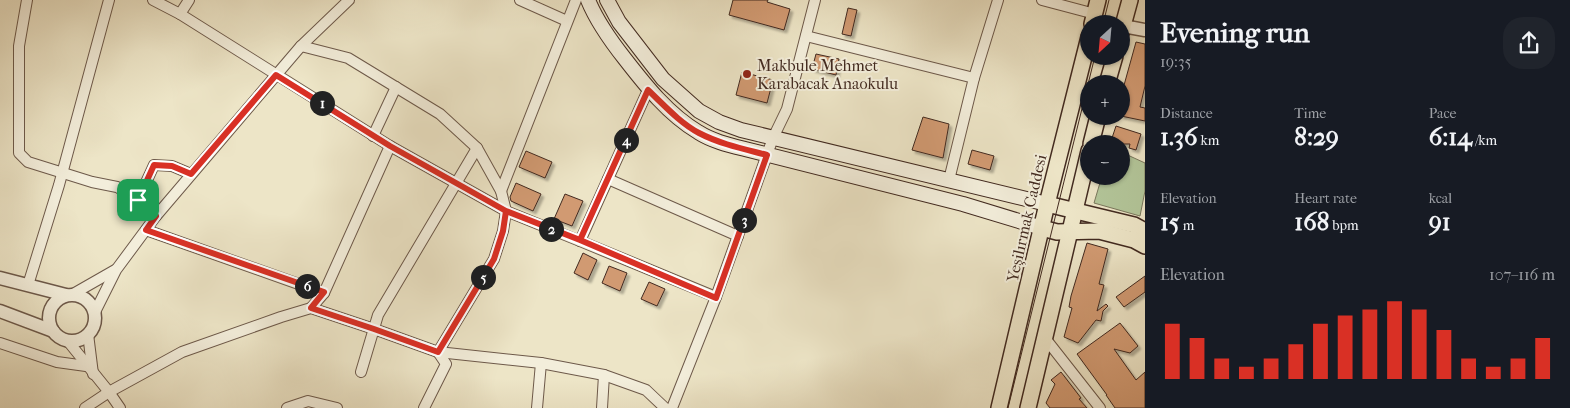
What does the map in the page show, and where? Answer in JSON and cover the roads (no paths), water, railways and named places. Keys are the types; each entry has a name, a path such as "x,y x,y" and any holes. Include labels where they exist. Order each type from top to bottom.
{"main road":[{"path":"588,0 603,30 648,90 679,119 699,133 722,143 962,204 1057,232 1099,231 1134,240 1145,246"},
{"path":"607,0 619,22 663,79 699,111 719,122 773,138 1134,225 1145,231"},
{"path":"1126,15 1130,0"},
{"name":"Yeşilırmak Caddesi","path":"999,408 1082,65"},
{"path":"1028,408 1080,185"}],"street":[{"path":"27,0 19,46 19,154 28,162 92,182 117,187 138,200 156,216"},
{"path":"28,285 63,173 109,0"},
{"path":"153,0 180,14 373,136 506,211 580,240 716,298"},
{"path":"180,14 189,0"},
{"path":"116,270 70,295 59,298 50,310 50,324 53,331 59,337 74,341 82,339 88,334 93,328 95,312 116,270 156,216 301,46 349,0"},
{"path":"520,0 567,21"},
{"path":"501,191 576,0"},
{"path":"672,408 716,298 773,138 788,109 815,0"},
{"path":"949,180 974,78 998,0"},
{"path":"1042,0 1095,13"},
{"path":"1130,29 1145,30"},
{"path":"806,36 974,78"},
{"path":"301,46 348,58 440,114 477,148 501,191 506,211 503,231 494,259 438,352"},
{"path":"373,136 396,87"},
{"path":"580,240 648,90"},
{"path":"85,408 109,392 182,352 311,308 324,292 390,146"},
{"path":"361,372 378,315 477,148"},
{"path":"138,200 154,165 172,166 191,174"},
{"path":"608,179 738,236"},
{"path":"146,230 324,292"},
{"path":"0,278 87,300 95,312"},
{"path":"311,308 438,352 541,364 604,375 646,390 665,408"},
{"path":"0,311 53,331"},
{"path":"88,334 93,375"},
{"path":"1045,338 1100,408"},
{"path":"67,340 120,408"},
{"path":"0,343 58,362 86,366"},
{"path":"424,408 446,364 438,352"},
{"path":"537,408 541,364"},
{"path":"602,408 604,375"},
{"path":"288,408 308,402 337,408"}],"tram line":[{"path":"1105,15 1109,0"},
{"path":"1008,408 1093,65"}],"place":[{"name":"Makbule Mehmet Karabacak Anaokulu","path":"747,74"}]}
